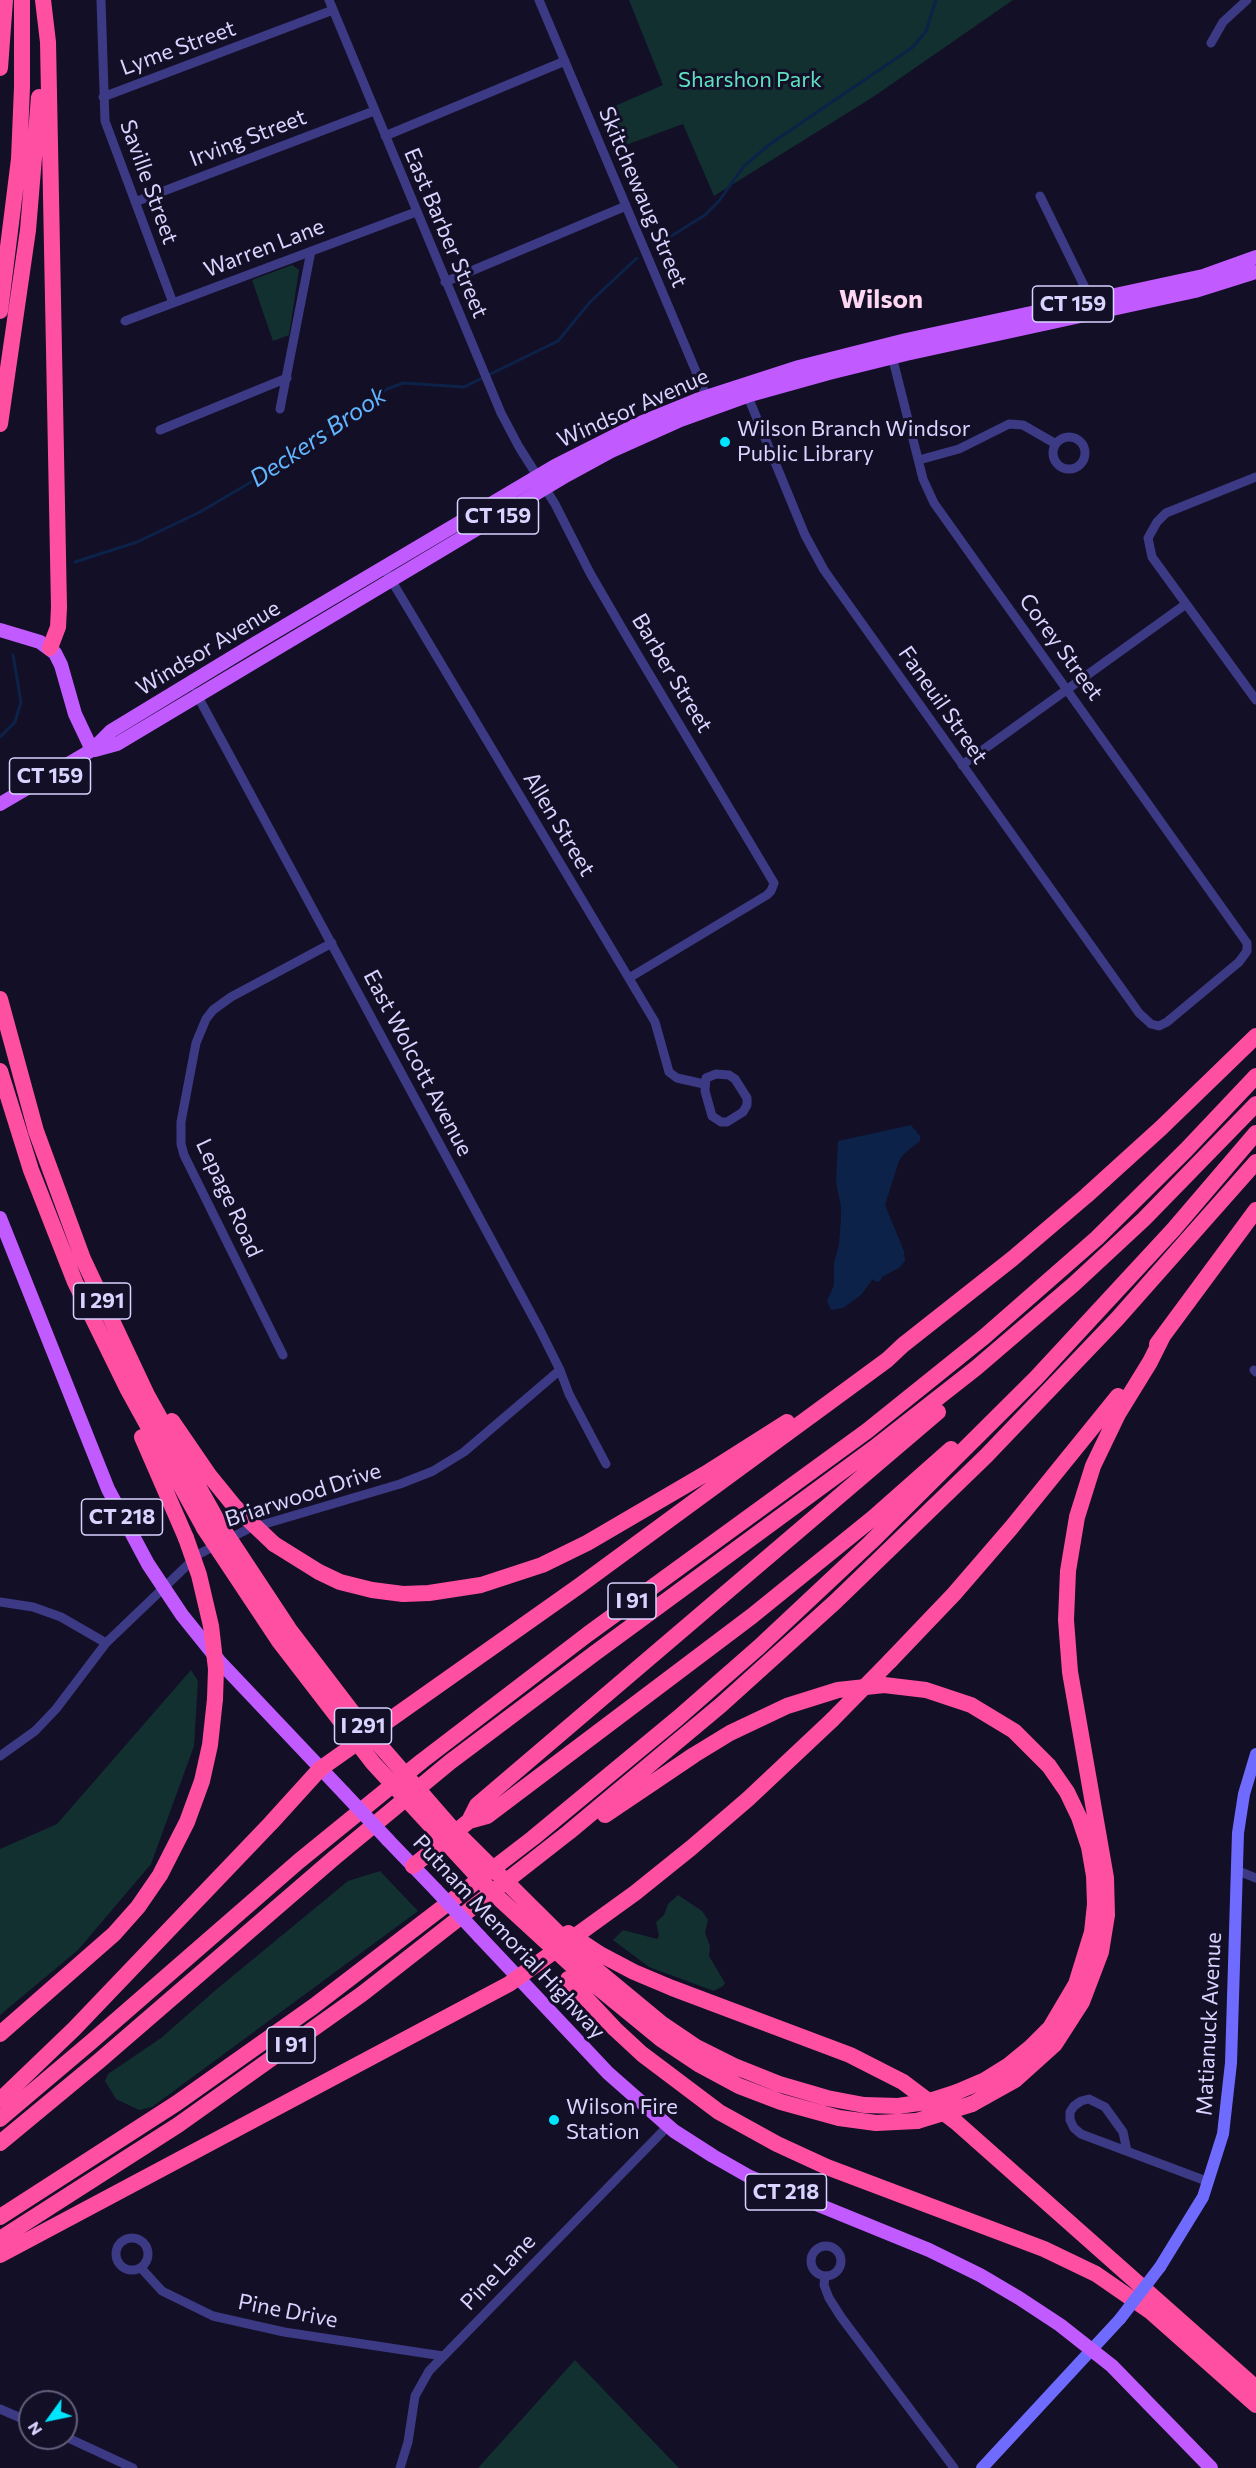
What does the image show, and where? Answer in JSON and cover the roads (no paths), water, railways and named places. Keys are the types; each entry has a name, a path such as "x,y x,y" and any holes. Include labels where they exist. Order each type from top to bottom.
{"highway":[{"path":"0,68 5,0"},
{"path":"0,311 19,159 22,0"},
{"path":"0,424 33,189 38,114 41,0"},
{"path":"41,0 48,42 60,607 58,627 50,648"},
{"name":"I 291","path":"0,999 17,1069 42,1152 95,1306"},
{"path":"0,2100 74,2029 271,1823 320,1768 784,1437 887,1360 1004,1266 1086,1196 1176,1114 1256,1036"},
{"name":"I 291","path":"0,1071 41,1199 95,1306 158,1417 211,1524 266,1624 346,1730 436,1834 512,1911 583,1966"},
{"name":"I 91","path":"0,2119 299,1862 454,1735 588,1634 867,1431 984,1337 1111,1225 1256,1076"},
{"path":"0,2144 334,1858 443,1768 914,1418 1042,1312 1151,1212 1256,1104"},
{"path":"0,2217 177,2103 306,2012 524,1845 642,1749 759,1647 887,1527 1036,1378 1136,1271 1256,1133"},
{"name":"I 91","path":"0,2240 178,2125 409,1959 569,1832 745,1685 941,1500 1117,1319 1256,1162"},
{"path":"0,2255 436,2025 518,1978 642,1888 691,1848 748,1799 832,1720 954,1594 1044,1489 1163,1336 1256,1210"},
{"path":"413,1866 469,1821 487,1816 828,1556 956,1445 1104,1299 1136,1271"},
{"path":"95,1306 120,1329 180,1434 235,1507 274,1544 299,1562 329,1577 360,1588 387,1593 446,1592 506,1578 561,1556 646,1509 761,1439 883,1355 903,1345"},
{"path":"0,2034 114,1934 138,1907 160,1875 187,1822 202,1781 210,1745 216,1669 211,1626 199,1575 186,1538 103,1352 95,1306"},
{"path":"469,1821 477,1805 925,1424 1008,1350 1042,1312"},
{"path":"583,1966 661,2039 694,2062 739,2086 798,2107 839,2118 886,2123 917,2121 972,2104 1015,2080 1037,2063 1055,2044 1082,2002 1101,1952 1107,1916 1106,1878 1070,1672 1066,1620 1068,1571 1079,1510 1096,1459 1118,1414 1163,1336"},
{"name":"I 291","path":"211,1524 363,1726 450,1826 535,1911 583,1966"},
{"path":"569,1832 610,1811 730,1733 781,1709 828,1693 874,1686 919,1688 964,1702 999,1720 1022,1737 1043,1758 1062,1783 1075,1807 1091,1857 1095,1886 1094,1914 1081,1973 1050,2028 1009,2065 985,2080 926,2102 898,2106 864,2105 815,2095 757,2076 722,2061 662,2024 583,1966"},
{"path":"583,1966 662,1984 850,2055 903,2082 956,2122 1256,2388"},
{"path":"583,1966 615,2029 683,2087 724,2115 777,2144 827,2167 1036,2247 1095,2274 1151,2313 1256,2405"}],"main road":[{"name":"Windsor Avenue","path":"890,351 1149,294 1256,257"},
{"name":"Windsor Avenue","path":"0,804 93,750 117,744 198,696 259,659 387,574 541,482 611,451 708,402 890,351 1092,300 1215,286 1256,272"},
{"name":"Windsor Avenue","path":"93,750 111,731 251,646 387,574"},
{"path":"0,630 32,639 50,648 59,661 75,714 93,750"},
{"path":"251,646 259,659"},
{"name":"Putnam Memorial Highway","path":"0,1218 108,1489 162,1588 219,1661 610,2075 668,2126 713,2156 757,2180 920,2246 980,2275 1040,2311 1093,2350 1131,2384 1211,2468"}],"street":[{"name":"Saville Street","path":"101,0 105,121 173,303"},
{"name":"East Barber Street","path":"329,0 481,369 510,431 541,482"},
{"name":"Skitchewaug Street","path":"539,0 708,402"},
{"path":"1210,43 1223,22 1247,0"},
{"name":"Lyme Street","path":"103,97 333,10"},
{"path":"385,136 565,61"},
{"name":"Irving Street","path":"135,202 374,111"},
{"path":"1040,196 1092,300"},
{"path":"445,282 626,206"},
{"name":"Warren Lane","path":"125,321 416,212"},
{"path":"280,409 311,251"},
{"name":"Corey Street","path":"890,351 925,485 934,503 1244,936 1248,951 1239,962 1167,1022 1159,1026 1151,1024"},
{"path":"160,430 287,378"},
{"name":"Faneuil Street","path":"745,390 819,562 1139,1013 1151,1024"},
{"path":"919,460 959,449 1009,424 1023,425 1056,444"},
{"path":"1256,477 1166,513 1156,522 1148,538 1152,557 1256,700"},
{"name":"Barber Street","path":"541,482 616,617 774,883 767,896 629,978"},
{"name":"Allen Street","path":"387,574 658,1029 669,1072 677,1078 704,1084"},
{"path":"962,765 1186,604"},
{"name":"East Wolcott Avenue","path":"190,683 560,1370 569,1394 606,1464"},
{"name":"Lepage Road","path":"283,1355 184,1155 181,1144 181,1122 196,1042 200,1030 213,1010 231,997 332,943"},
{"path":"711,1074 732,1077 745,1093 748,1102 746,1108 739,1116 728,1122 716,1120 711,1113 704,1084 706,1078 711,1074"},
{"name":"Briarwood Drive","path":"0,1756 35,1731 56,1709 106,1643 199,1554 231,1536 267,1523 400,1484 433,1471 464,1452 560,1370"},
{"path":"0,1602 33,1607 61,1617 106,1643"},
{"name":"Matianuck Avenue","path":"982,2468 1120,2319 1160,2267 1188,2224 1209,2182 1223,2134 1230,2089 1236,1870 1241,1808 1256,1754"},
{"path":"1236,1870 1256,1878"},
{"path":"1127,2151 1123,2132 1105,2107 1089,2099 1074,2106 1070,2116 1071,2125 1077,2132 1127,2151 1209,2182"},
{"name":"Pine Lane","path":"400,2468 408,2442 416,2392 429,2372 668,2126"},
{"name":"Pine Drive","path":"141,2268 162,2290 213,2316 295,2334 443,2356"},
{"path":"825,2276 824,2285 829,2298 841,2317 954,2468"},
{"path":"0,2409 18,2417"},
{"path":"78,2443 133,2468"}],"water":[{"path":"911,1125 920,1136 920,1141 899,1161 885,1205 904,1251 905,1261 899,1268 882,1277 880,1281 876,1282 873,1279 861,1295 843,1308 831,1310 827,1301 834,1285 834,1263 839,1244 841,1218 836,1182 838,1141"}],"waterway":[{"name":"Deckers Brook","path":"657,245 705,215 719,201 744,166 770,144 913,47 926,31 936,0"},
{"name":"Deckers Brook","path":"75,562 137,542 200,512 292,458 387,389 403,383 464,387 558,341 590,302 637,258"},
{"name":"Deckers Brook","path":"0,737 15,722 21,702 13,655"}],"place":[{"name":"Wilson Branch Windsor Public Library","path":"725,442"},
{"name":"Wilson Fire Station","path":"554,2120"}],"district":[{"name":"Wilson","path":"881,299"}],"park label":[{"name":"Sharshon Park","path":"750,80"}]}
